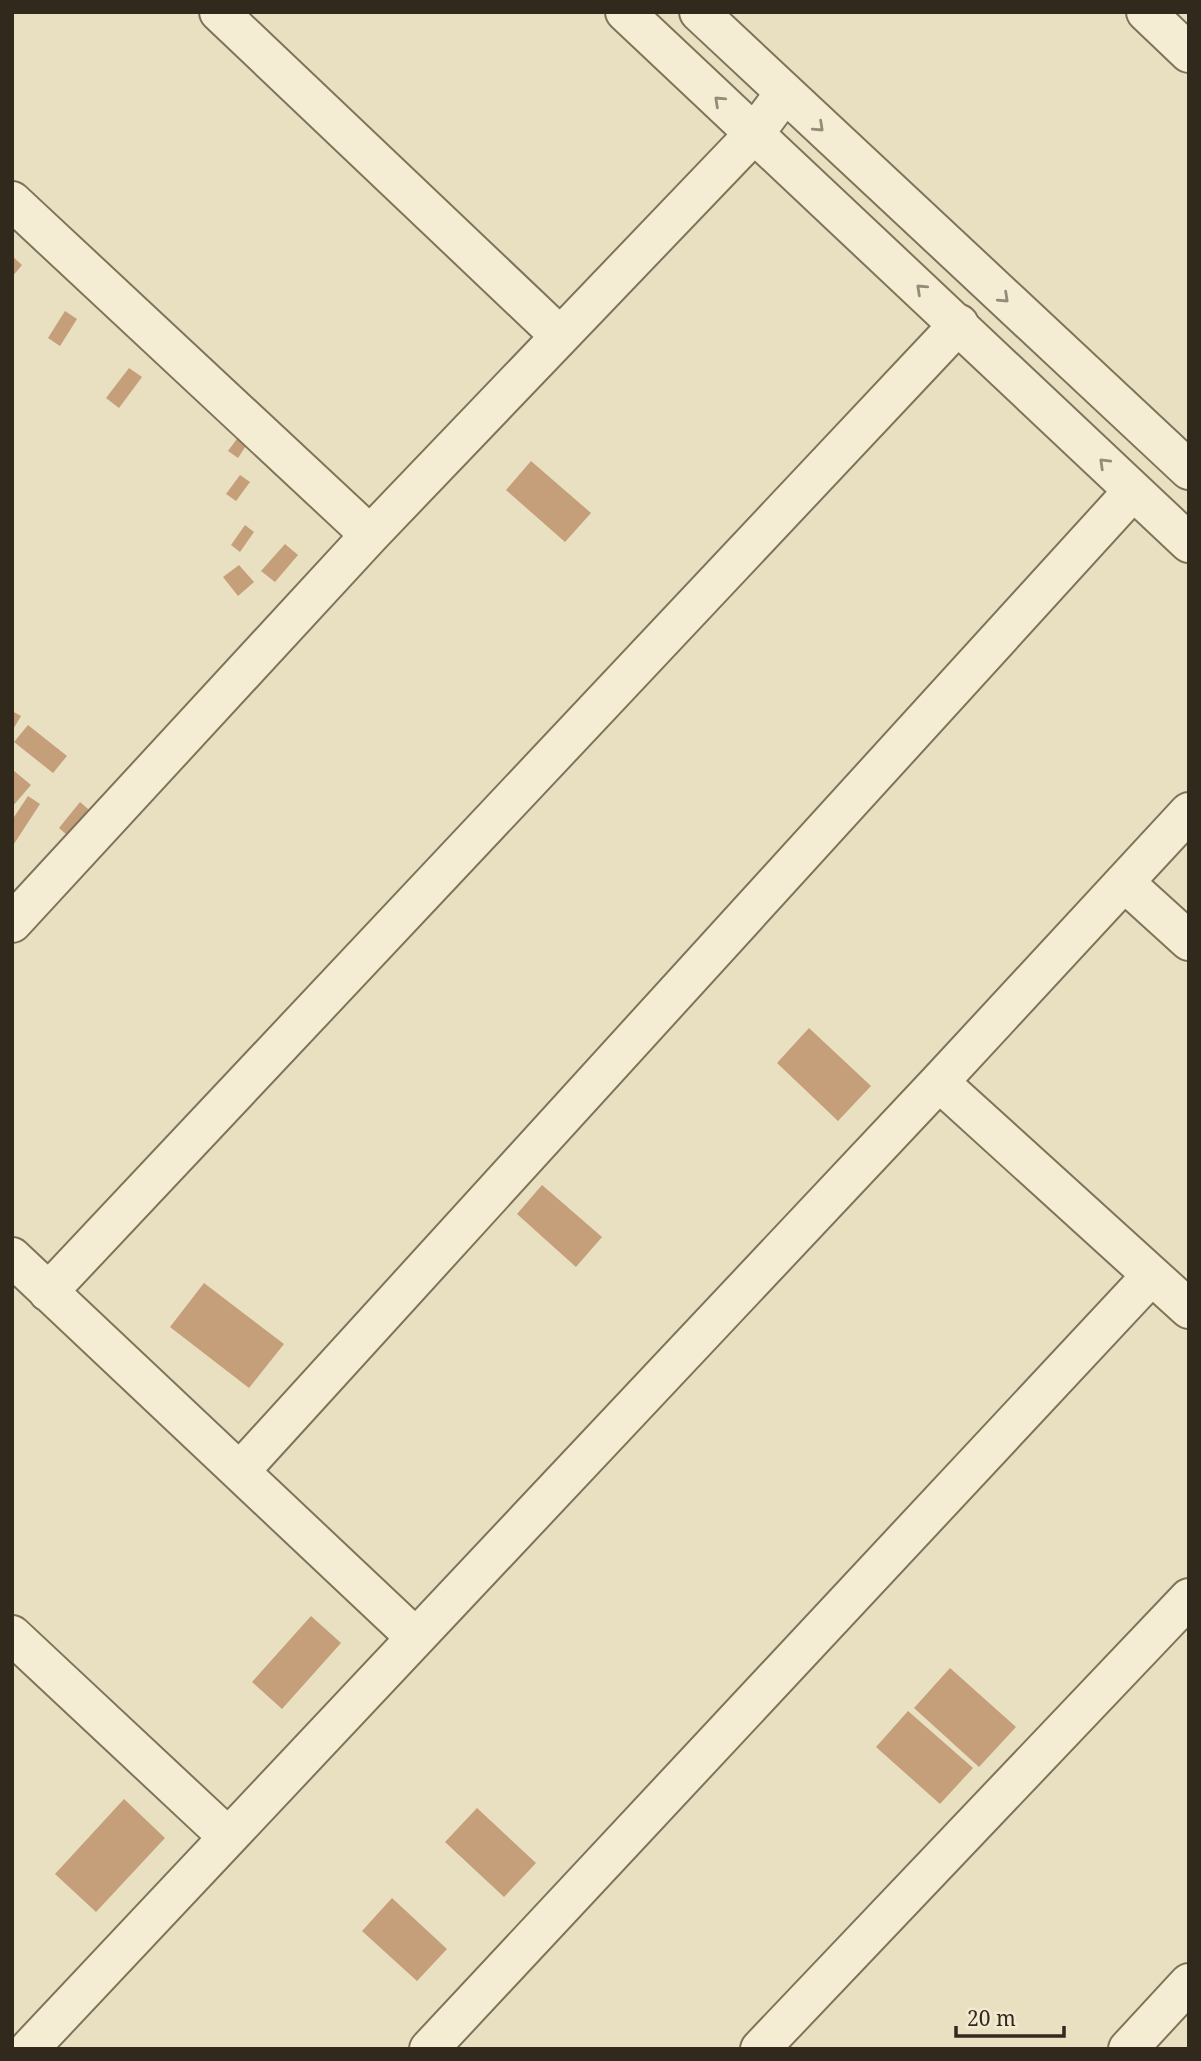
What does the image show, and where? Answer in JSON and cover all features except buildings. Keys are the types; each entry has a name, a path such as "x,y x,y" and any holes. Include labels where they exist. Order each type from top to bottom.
{"street":[{"path":"219,12 560,336"},
{"path":"625,12 1189,543"},
{"path":"699,12 1189,471"},
{"path":"1146,12 1189,53"},
{"path":"12,923 370,536 754,134 784,94"},
{"path":"12,201 370,536"},
{"path":"48,1292 959,324"},
{"path":"240,1471 1133,491"},
{"path":"28,2042 228,1838 939,1082 1189,812"},
{"path":"1124,882 1189,942"},
{"path":"939,1082 1189,1309"},
{"path":"12,1257 415,1637"},
{"path":"429,2049 1151,1276"},
{"path":"760,2049 1189,1598"},
{"path":"12,1635 228,1838"},
{"path":"1128,2049 1189,1983"}]}
